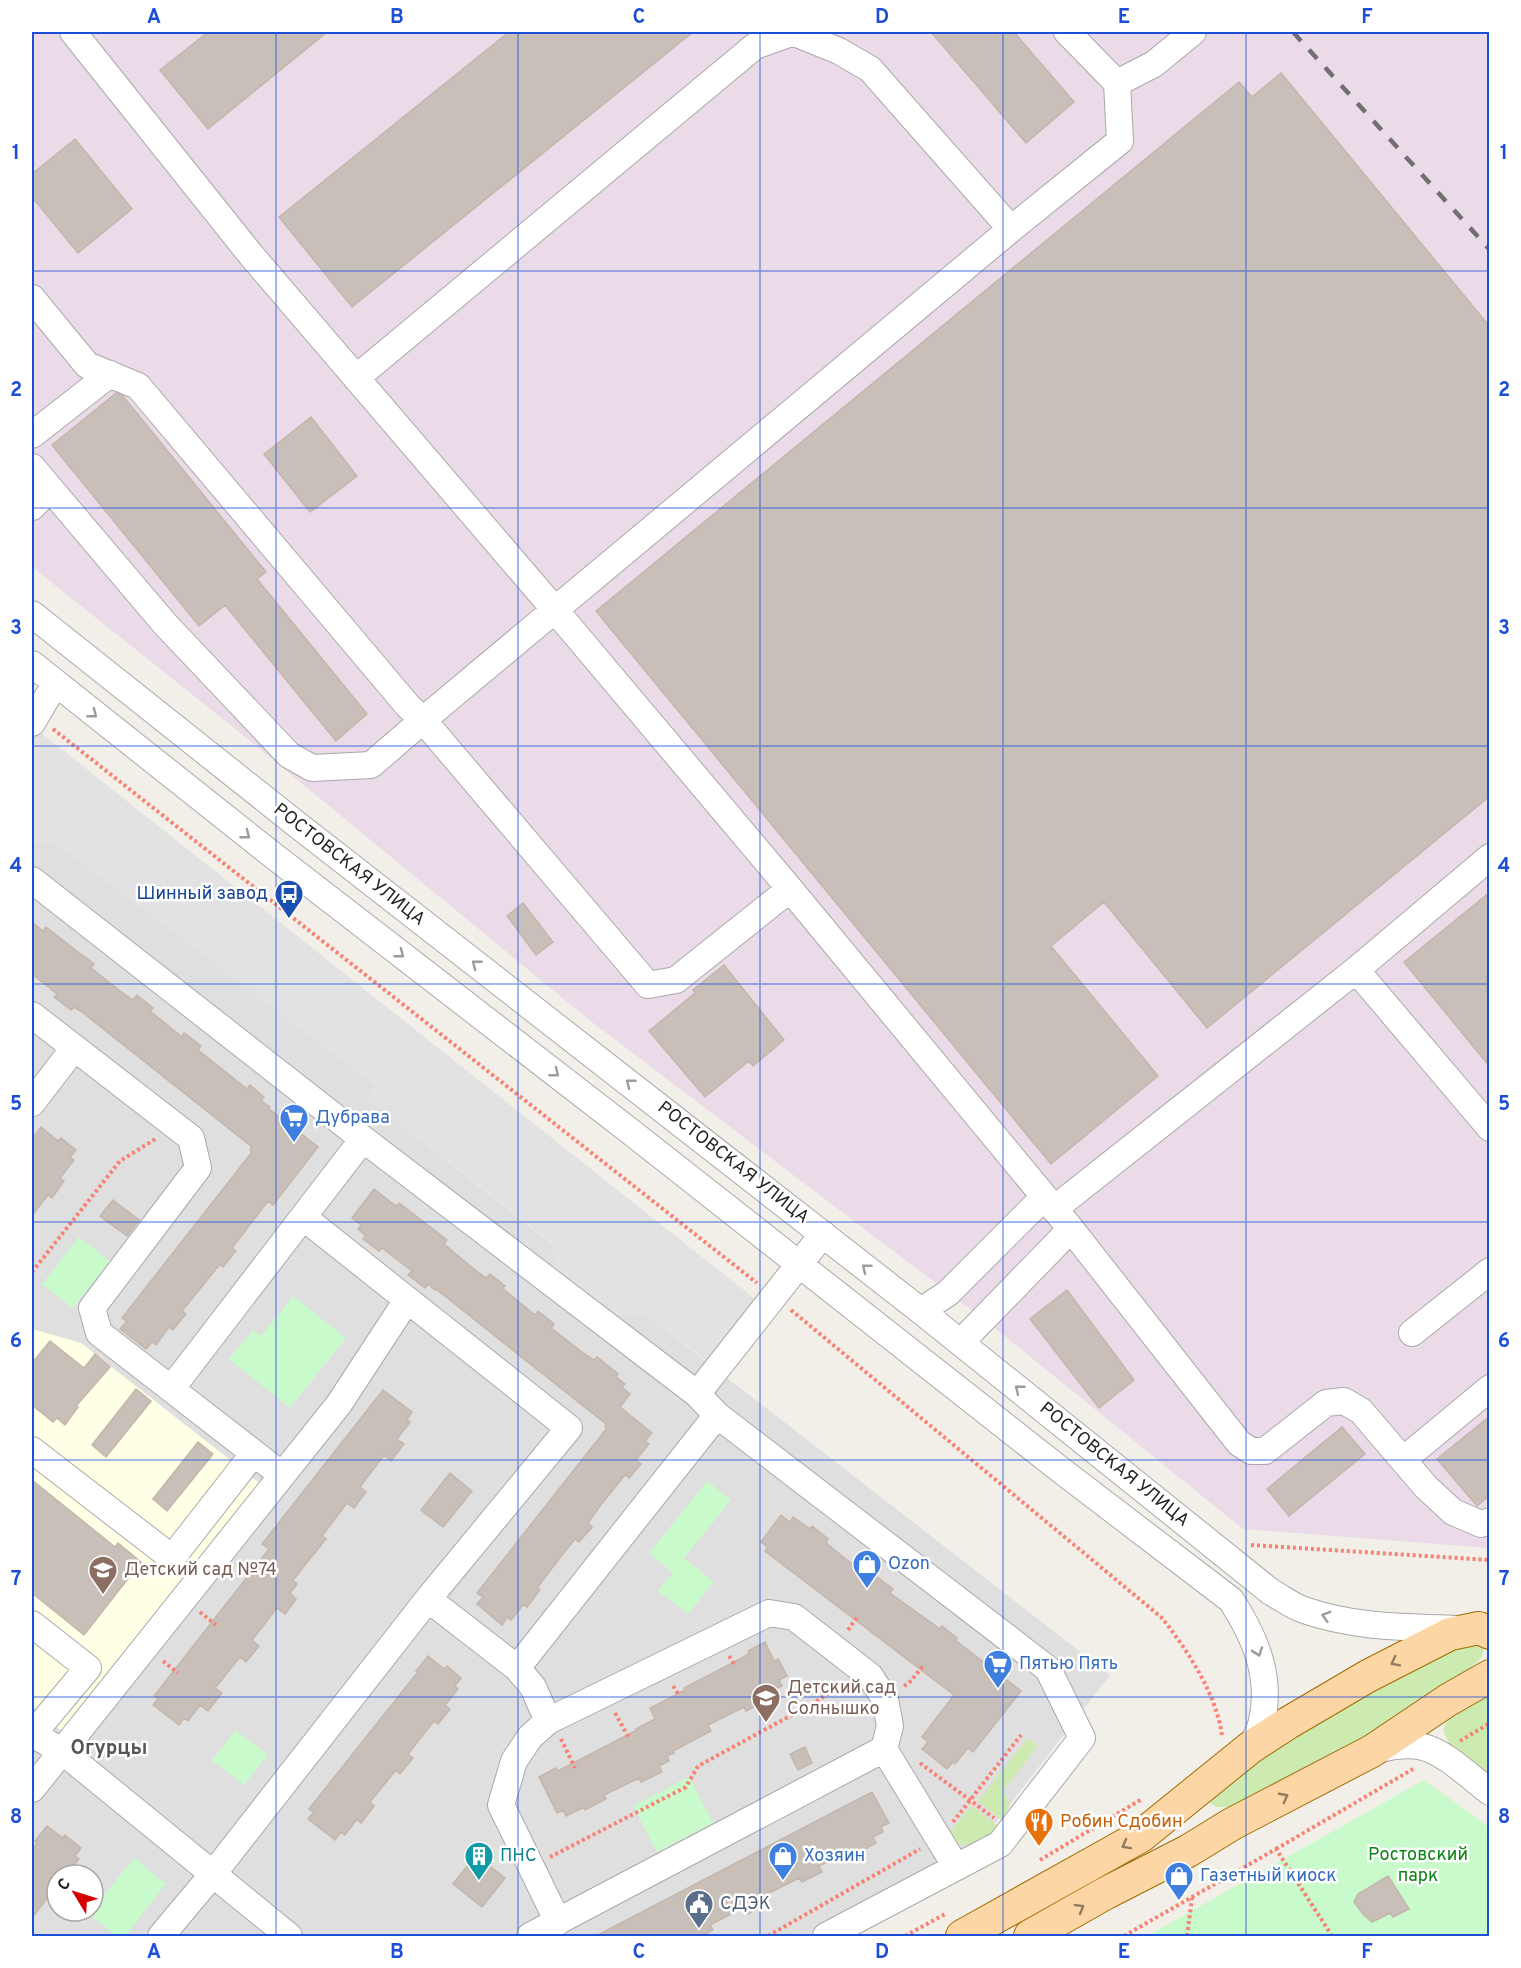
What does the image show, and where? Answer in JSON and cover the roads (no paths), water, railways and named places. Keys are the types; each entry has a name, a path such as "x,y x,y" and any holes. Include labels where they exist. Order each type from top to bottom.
{"main road":[{"path":"962,1936 1141,1836 1205,1784 1237,1744 1288,1723 1368,1676 1450,1634 1480,1629"},
{"path":"1448,1700 1490,1658"},
{"path":"1029,1936 1188,1851 1232,1824 1372,1751 1448,1700 1490,1676"},
{"path":"1205,1784 1200,1797 1204,1812 1219,1823 1232,1824"}],"street":[{"path":"73,32 251,255 555,610 1071,1229 1239,1443 1251,1451 1264,1451 1326,1403 1344,1401 1361,1411 1426,1486 1453,1512 1481,1524 1490,1521"},
{"path":"356,378 755,46 793,32 839,51 870,69 1011,229"},
{"path":"32,467 40,498 165,624 289,755 312,768 371,765 1011,229 1120,141 1117,83 1067,32"},
{"path":"1117,83 1154,64 1193,32"},
{"path":"32,298 87,365 138,386 408,706 423,720 648,985 676,980 789,889"},
{"path":"32,435 110,374"},
{"name":"РОСТОВСКАЯ УЛИЦА","path":"32,614 295,823 961,1342 1271,1592 1302,1610 1370,1626 1480,1629"},
{"name":"РОСТОВСКАЯ УЛИЦА","path":"32,664 270,854 800,1263 1062,1471 1231,1600 1248,1625 1260,1655 1264,1675 1262,1721 1237,1744"},
{"path":"34,719 55,684"},
{"path":"921,1311 948,1293 1049,1203 1356,970 1490,856"},
{"path":"32,880 363,1139 697,1394 717,1415 1048,1669 1083,1738 1000,1844 826,1936"},
{"path":"1356,970 1490,1128"},
{"path":"32,1015 190,1138 198,1168 92,1308 99,1333 282,1475"},
{"path":"32,1103 74,1048"},
{"path":"171,1389 363,1139"},
{"path":"161,1936 213,1874 428,1599 569,1428 303,1217"},
{"path":"961,1342 1071,1229"},
{"path":"697,1394 823,1234"},
{"path":"1412,1333 1490,1271"},
{"path":"32,1789 339,1404 407,1300"},
{"path":"1403,1460 1490,1388"},
{"path":"517,1668 717,1415"},
{"path":"32,1450 172,1558 254,1453"},
{"path":"428,1599 517,1668 533,1687 550,1721"},
{"path":"558,1922 501,1805 514,1761 530,1737 550,1721 769,1613 794,1617 870,1676 885,1699 890,1726 885,1744 956,1867"},
{"path":"32,1624 88,1668 32,1734 62,1751 290,1936"},
{"path":"1439,1754 1434,1745 1432,1726 1448,1700"},
{"path":"530,1936 885,1744"},
{"path":"1372,1751 1415,1745 1425,1747 1439,1754 1490,1792"}],"railway":[{"path":"1293,32 1490,250"}],"place":[{"name":"Шинный завод","path":"289,920"},
{"name":"Дубрава","path":"294,1144"},
{"name":"Ozon","path":"867,1590"},
{"name":"Детский сад №74","path":"103,1596"},
{"name":"Пятью Пять","path":"998,1690"},
{"name":"Детский сад Солнышко","path":"766,1724"},
{"name":"Робин Сдобин","path":"1039,1848"},
{"name":"ПНС","path":"479,1882"},
{"name":"Хозяин","path":"783,1882"},
{"name":"Газетный киоск","path":"1179,1902"},
{"name":"СДЭК","path":"699,1930"}],"district":[{"name":"Огурцы","path":"109,1749"}],"park label":[{"name":"Ростовский парк","path":"1418,1865"}]}
